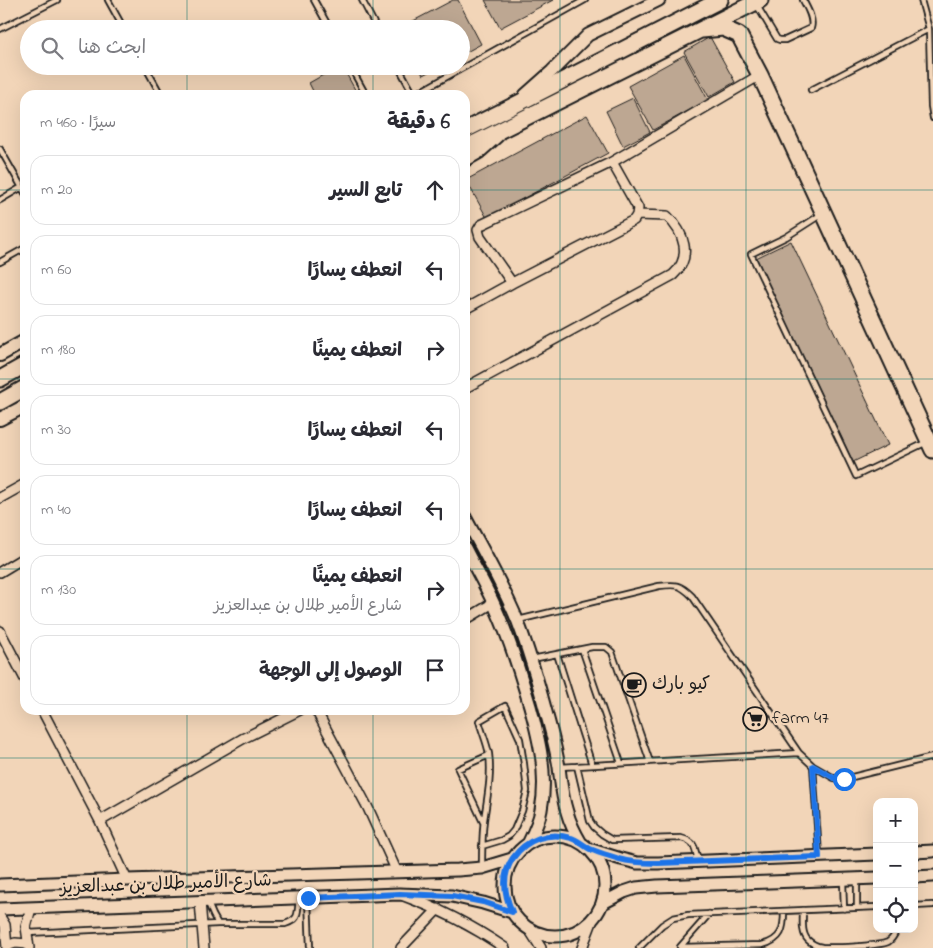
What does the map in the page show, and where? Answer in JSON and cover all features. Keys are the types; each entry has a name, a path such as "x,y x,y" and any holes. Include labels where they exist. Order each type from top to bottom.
{"main road":[{"path":"470,128 720,0"},
{"path":"470,146 758,1"},
{"path":"702,30 723,28 739,34 760,74 931,445"},
{"path":"470,157 479,152 505,128"},
{"path":"0,355 20,344"},
{"path":"0,379 20,368"},
{"path":"0,402 20,391"},
{"path":"0,420 20,409"}],"street":[{"path":"509,108 552,71 588,35 659,0"},
{"path":"512,283 480,237 478,230 481,225 612,162 760,74"},
{"path":"470,306 634,220 638,208 612,162"},
{"path":"470,385 673,275 679,269 685,255 683,236 675,223 667,216 637,215"},
{"path":"0,498 20,487"},
{"path":"470,525 497,576 517,620 531,660 550,726 566,811 580,843"},
{"path":"470,558 493,603 509,643 525,688 535,726 541,755 544,785 541,811 529,842"},
{"path":"0,572 20,560"},
{"path":"470,617 493,603"},
{"path":"0,632 20,669"},
{"path":"45,715 100,821 127,880"},
{"path":"100,821 244,738 290,715"},
{"path":"319,715 368,808 397,872"},
{"path":"592,922 582,929 561,936 550,936 529,929 519,922 512,912 505,891 505,880 512,859 519,850 529,842 550,836 561,836 573,838 592,850 621,860 637,862 698,862 873,854"},
{"path":"582,948 592,922 603,903 606,891 606,880 599,859 592,850"},
{"path":"918,852 933,851"},
{"name":"شارع الأمير طلال بن عبدالعزيز","path":"0,885 482,868 512,859"},
{"path":"918,877 933,876"},
{"path":"603,903 636,888 657,886 873,878"},
{"path":"400,894 428,904 505,948"},
{"name":"شارع الأمير طلال بن عبدالعزيز","path":"0,909 400,894 452,896 483,902 512,912"},
{"path":"203,902 202,926 204,948"},
{"path":"0,917 5,925 7,947 15,943 29,946 26,926 31,908"},
{"path":"401,948 438,910"},
{"path":"529,929 541,948"}],"lane":[{"path":"0,29 57,0"},
{"path":"108,0 119,20"},
{"path":"314,0 325,20"},
{"path":"362,0 373,20"},
{"path":"470,64 585,0"},
{"path":"758,1 777,39 785,40 811,28 813,24 803,0"},
{"path":"921,0 929,29 933,118"},
{"path":"811,90 929,29"},
{"path":"150,75 158,90"},
{"path":"355,75 363,90"},
{"path":"403,75 411,90"},
{"path":"423,90 450,75"},
{"path":"0,149 20,184"},
{"path":"0,200 20,188"},
{"path":"824,213 786,237 751,254 856,476 931,445"},
{"path":"0,262 20,251"},
{"path":"517,620 659,586 672,585 684,588 692,596 799,753 813,766 834,778 844,779 933,758"},
{"path":"531,660 600,646 606,647 612,652 650,762"},
{"path":"582,649 621,763"},
{"path":"557,654 592,765"},
{"path":"482,846 502,840 514,830 522,811 526,791 520,739 505,706 479,721 489,755 488,794 482,846 482,868"},
{"path":"559,767 799,753"},
{"path":"484,823 458,769 489,755"},
{"path":"577,766 590,821 602,834 612,840 681,838 689,840 694,844 698,862"},
{"path":"813,766 819,857"},
{"path":"843,879 844,909"},
{"path":"856,879 857,908"},
{"path":"27,933 218,924 285,924 293,921 297,916 304,898"},
{"path":"304,898 310,948"},
{"path":"203,902 218,924"},
{"path":"918,906 933,905"},
{"path":"639,948 662,926 674,918 688,915 873,907"},
{"path":"803,910 804,930 807,939 814,945 823,947 874,946 890,941 896,933"},
{"path":"680,947 762,945 769,943 781,933 784,925 784,911"},
{"path":"680,947 709,914"}],"building":[{"path":"453,0 458,0 468,20 415,20"},
{"path":"485,0 553,0 500,28"},
{"path":"470,23 481,44 470,50"},
{"path":"710,37 735,82 709,97 684,52"},
{"path":"684,55 708,100 653,130 628,86"},
{"path":"323,75 347,75 355,90 312,90 309,83"},
{"path":"633,98 650,132 623,146 606,111"},
{"path":"587,115 608,153 487,218 470,187 470,178"},
{"path":"791,241 888,445 853,462 756,258"}],"place":[{"name":"كيو بارك","path":"634,685"},
{"name":"farm 47","path":"755,719"}],"route":[{"path":"308,898 400,894 452,896 483,902 512,912 505,891 505,880 512,859 529,842 550,836 573,838 592,850 621,860 637,862 658,863 819,857 813,766 834,778 844,779"}]}
